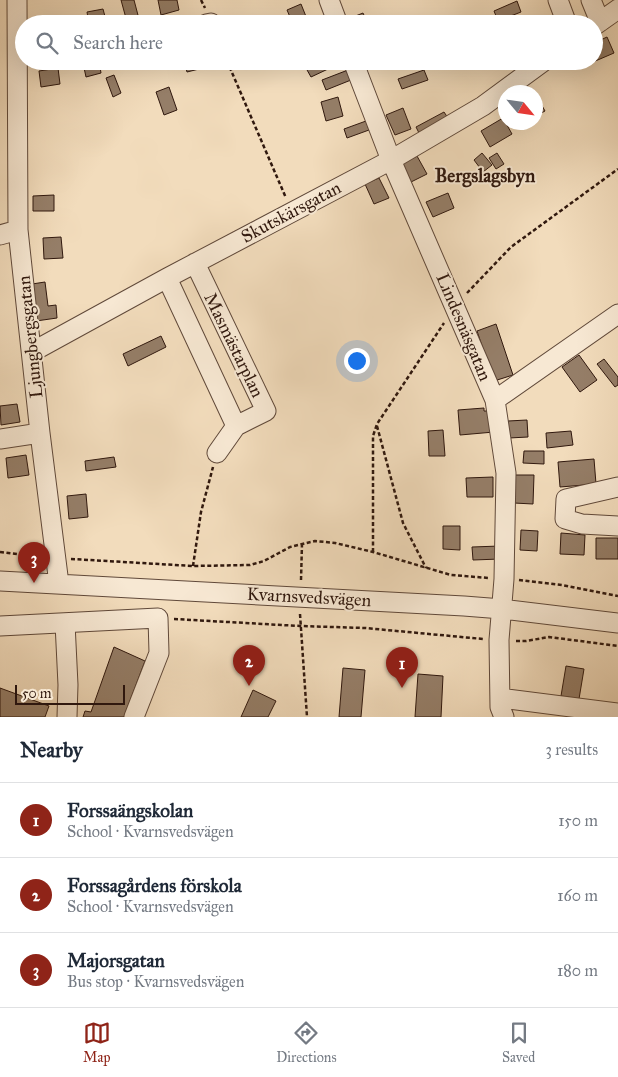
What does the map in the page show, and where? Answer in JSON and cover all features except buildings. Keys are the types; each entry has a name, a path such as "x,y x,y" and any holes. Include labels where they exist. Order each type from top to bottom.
{"street":[{"name":"Ljungbergsgatan","path":"16,15 17,0"},
{"path":"329,0 335,15"},
{"path":"558,0 564,15"},
{"path":"591,0 595,15"},
{"path":"603,20 618,9"},
{"name":"Ljungbergsgatan","path":"15,37 9,233 32,352 59,584"},
{"name":"Lindesnäsgatan","path":"357,70 392,160 495,400 506,472 504,579 498,640 500,707 504,717"},
{"name":"Skutskärsgatan","path":"32,352 195,262 392,160 483,106 532,70"},
{"name":"Masmästarplan","path":"167,278 236,426 266,411 195,262"},
{"path":"495,400 618,314"},
{"path":"217,454 236,426"},
{"path":"0,439 40,433"},
{"path":"618,487 566,499 565,519 582,524 618,526"},
{"name":"Kvarnsvedsvägen","path":"0,580 502,609 618,623"},
{"path":"0,626 158,618 159,653 134,717"},
{"path":"65,623 68,685 67,717"},
{"path":"500,698 618,713"}],"path":[{"path":"231,70 292,211"},
{"path":"377,424 403,523 426,568"},
{"path":"193,566 201,512 217,454"},
{"path":"0,552 55,559 193,566 250,565 264,561 290,547 316,541 335,543 451,574 562,585 618,596"},
{"path":"301,583 302,544"},
{"path":"300,608 307,717"},
{"path":"158,618 365,628 498,640 526,641 549,637 618,646"}],"place":[{"name":"Majorsgatan","path":"34,583"},
{"name":"Forssagårdens förskola","path":"249,686"},
{"name":"Forssaängskolan","path":"402,688"}],"district":[{"name":"Bergslagsbyn","path":"485,175"}]}
